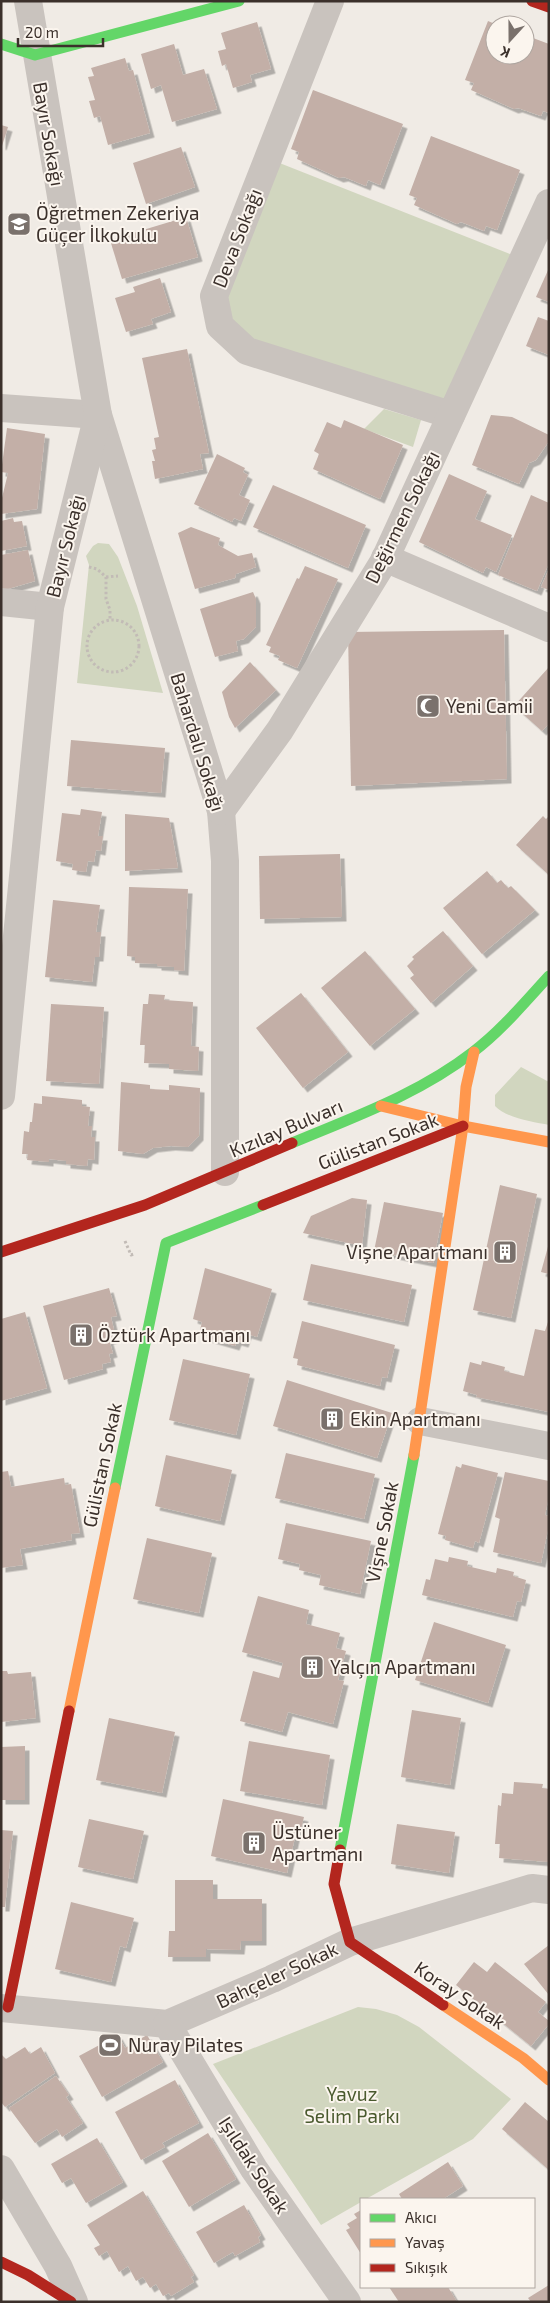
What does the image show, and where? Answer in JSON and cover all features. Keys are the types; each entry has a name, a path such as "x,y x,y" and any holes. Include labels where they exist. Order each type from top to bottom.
{"street":[{"name":"Bayır Sokağı","path":"1,1096 50,607 98,414 35,55 28,1"},
{"path":"1,44 35,55 239,1"},
{"name":"Deva Sokağı","path":"330,1 214,296 220,326 247,351 451,415"},
{"path":"532,1 549,7"},
{"name":"Değirmen Sokağı","path":"221,811 280,730 385,558 549,203"},
{"path":"1,408 98,414"},
{"name":"Bahardalı Sokağı","path":"98,414 221,811 225,861 225,1172"},
{"path":"385,558 549,628"},
{"path":"1,602 50,607"},
{"name":"Kızılay Bulvarı","path":"1,1252 145,1205 427,1089 474,1052 508,1020 549,976"},
{"name":"Vişne Sokak","path":"350,1942 334,1884 420,1421 463,1126 466,1087 474,1052"},
{"path":"382,1106 463,1126 549,1142"},
{"path":"450,1113 463,1126"},
{"name":"Gülistan Sokak","path":"4,2008 166,1243 463,1126"},
{"path":"420,1421 549,1446"},
{"name":"Bahçeler Sokak","path":"4,2008 167,2024 272,1980 350,1942 532,1888 549,1890"},
{"name":"Koray Sokak","path":"350,1942 523,2058 549,2080"},
{"name":"Işıldak Sokak","path":"167,2024 254,2169 347,2302"},
{"path":"1,2169 58,2266 73,2302"},
{"path":"1,2262 73,2302"}],"path":[{"path":"62,560 97,569 106,577 106,599 110,610 110,620"},
{"path":"110,620 126,623 133,629 139,644 135,660 122,670 114,672 94,664 90,658 87,644 88,637 97,626 110,620"}],"green space":[{"path":"277,162 515,256 446,404 250,344 227,321 220,298"},
{"path":"384,409 421,420 413,447 364,429"},
{"path":"98,543 109,544 118,557 137,606 163,693 77,683 89,565 86,556 93,546"},
{"path":"521,1067 549,1082 549,1125 506,1114 495,1106 495,1095"},
{"name":"Yavuz Selim Parkı","path":"358,2007 376,2009 397,2015 419,2027 511,2099 473,2139 368,2198 360,2198 360,2203 321,2225 213,2064"}],"building":[{"path":"257,22 271,69 250,75 252,82 233,88 226,64 222,66 218,51 226,49 221,33"},
{"path":"485,29 485,65 535,65 535,39 549,44 549,113 543,111 541,116 518,108 514,109 471,90 474,83 465,80"},
{"path":"174,44 183,75 204,69 217,109 172,122 161,85 151,89 141,54"},
{"path":"125,58 129,71 133,70 150,133 108,145 100,116 94,118 89,101 95,100 88,77 94,76 91,68"},
{"path":"313,90 403,124 380,185 368,180 366,186 344,177 339,178 297,159 299,152 291,149"},
{"path":"1,125 8,127 2,146 1,145"},
{"path":"431,136 520,170 497,230 486,226 484,231 461,222 457,224 414,205 417,198 409,195"},
{"path":"181,147 195,187 146,204 133,163"},
{"path":"186,217 198,257 122,279 110,240"},
{"path":"549,268 549,302 536,297"},
{"path":"160,278 171,312 151,319 153,324 126,332 115,298 135,292 133,287"},
{"path":"538,317 549,321 549,355 526,346"},
{"path":"187,349 209,453 200,454 203,469 155,479 152,461 155,461 152,450 156,449 154,438 159,437 142,358"},
{"path":"491,415 512,417 549,435 549,441 536,460 529,463 519,484 472,465"},
{"path":"344,420 403,445 380,499 313,469 319,454 314,451 327,422 341,428"},
{"path":"7,428 45,434 37,509 1,514 1,502 8,473 1,472"},
{"path":"217,454 245,468 243,472 248,475 239,495 250,500 241,521 234,518 232,522 194,504"},
{"path":"449,474 487,491 475,519 512,535 496,572 486,567 483,573 419,542"},
{"path":"273,485 366,525 348,568 253,527"},
{"path":"531,495 549,503 549,563 537,591 498,575"},
{"path":"13,518 14,522 22,521 27,546 1,551 1,521"},
{"path":"191,527 220,538 218,545 238,556 252,553 256,567 236,574 235,578 195,589 178,533"},
{"path":"28,550 35,581 1,591 1,555"},
{"path":"305,566 338,579 297,668 278,660 280,656 269,652 271,647 266,645 297,578 299,579"},
{"path":"549,569 549,590 541,587"},
{"path":"253,592 256,599 256,627 244,639 236,641 238,651 215,657 200,609"},
{"name":"Yeni Camii","path":"504,630 507,779 351,786 348,632"},
{"path":"250,662 276,690 235,728 229,717 222,692"},
{"path":"549,667 549,724 542,731 514,706"},
{"path":"71,740 165,748 161,793 67,786"},
{"path":"81,809 102,812 98,836 103,836 101,851 96,850 94,862 88,861 86,872 72,870 73,864 56,861 62,813 80,815"},
{"path":"125,814 169,818 178,868 125,871"},
{"path":"543,816 546,819 549,816 549,875 516,845"},
{"path":"340,854 342,917 260,919 259,856"},
{"path":"487,871 497,883 501,880 508,888 511,886 535,910 482,954 443,908"},
{"path":"129,887 188,889 184,971 174,970 174,967 157,966 157,964 135,963 135,957 127,956"},
{"path":"53,900 100,905 96,932 101,932 99,957 95,957 92,982 45,977"},
{"path":"443,931 473,966 431,1003 410,978 414,975 407,966 414,959 412,957"},
{"path":"365,951 415,1009 370,1046 321,988"},
{"path":"301,993 348,1052 303,1088 256,1028"},
{"path":"149,994 165,995 164,1000 193,1002 191,1046 199,1047 198,1071 169,1069 169,1064 144,1063 145,1045 140,1045 143,1004 148,1004"},
{"path":"51,1004 104,1007 99,1084 46,1081"},
{"path":"121,1082 150,1085 150,1089 169,1090 169,1085 200,1088 199,1136 188,1147 153,1148 143,1154 118,1151"},
{"path":"42,1096 82,1100 82,1106 90,1107 88,1126 92,1126 91,1137 95,1137 94,1160 88,1159 87,1166 66,1164 66,1161 49,1159 49,1162 27,1160 28,1154 22,1154 24,1131 29,1132 34,1103 42,1104"},
{"name":"Vişne Apartmanı","path":"500,1185 537,1194 511,1318 473,1310"},
{"path":"352,1198 367,1200 362,1246 303,1233 311,1216"},
{"path":"384,1202 443,1213 433,1263 374,1251"},
{"path":"549,1243 549,1274 541,1272"},
{"path":"311,1264 412,1285 404,1322 303,1300"},
{"path":"205,1268 272,1289 257,1337 247,1334 244,1343 237,1341 235,1346 207,1338 209,1333 200,1330 202,1322 193,1319"},
{"name":"Öztürk Apartmanı","path":"109,1288 117,1316 111,1317 114,1330 111,1331 113,1339 109,1340 113,1353 109,1354 111,1362 102,1364 103,1369 64,1380 43,1306"},
{"path":"25,1312 47,1388 1,1401 1,1319"},
{"path":"549,1319 549,1412 476,1397 477,1395 463,1391 470,1362 481,1365 482,1361 505,1367 504,1371 524,1376 535,1329 545,1331"},
{"path":"302,1321 395,1345 387,1378 382,1377 380,1386 297,1365 298,1359 293,1358"},
{"path":"183,1359 250,1374 236,1435 169,1420"},
{"name":"Ekin Apartmanı","path":"287,1380 392,1413 377,1458 273,1426"},
{"path":"286,1453 375,1474 364,1519 275,1498"},
{"path":"166,1455 232,1470 220,1521 155,1506"},
{"path":"462,1464 498,1473 479,1543 475,1541 473,1548 445,1540 446,1536 438,1534 456,1466 461,1468"},
{"path":"8,1471 11,1487 64,1478 65,1485 71,1484 80,1533 71,1534 72,1540 20,1549 23,1565 1,1568 1,1472"},
{"path":"505,1472 549,1481 549,1496 545,1515 549,1516 549,1525 541,1563 493,1552 500,1519 495,1517"},
{"path":"286,1523 371,1541 360,1594 319,1585 321,1575 299,1570 300,1564 278,1559"},
{"path":"147,1538 212,1553 199,1613 133,1599"},
{"path":"449,1557 468,1561 467,1566 496,1573 497,1568 514,1572 513,1576 526,1580 521,1602 517,1601 513,1617 422,1595 426,1579 430,1580 435,1559 448,1562"},
{"name":"Yalçın Apartmanı","path":"258,1596 309,1610 306,1624 340,1633 336,1648 346,1651 338,1680 344,1681 333,1724 288,1712 282,1732 240,1721 253,1671 279,1678 283,1663 242,1652"},
{"path":"434,1622 506,1645 488,1703 415,1680"},
{"path":"1,1671 7,1671 8,1674 31,1672 36,1718 1,1722"},
{"path":"412,1710 461,1718 450,1785 401,1777"},
{"path":"109,1718 175,1732 162,1793 96,1780"},
{"path":"249,1741 330,1755 322,1805 240,1791"},
{"path":"25,1746 25,1800 1,1800 1,1747"},
{"path":"514,1782 543,1784 542,1788 549,1789 549,1862 499,1858 500,1844 495,1844 498,1805 501,1806 502,1793 513,1794"},
{"name":"Üstüner Apartmanı","path":"223,1799 304,1817 301,1829 297,1828 287,1873 211,1856"},
{"path":"89,1819 144,1831 133,1879 78,1867"},
{"path":"397,1824 455,1832 449,1873 391,1864"},
{"path":"1,1830 13,1831 5,1907 1,1907"},
{"path":"175,1880 213,1880 213,1899 262,1899 262,1941 241,1941 240,1950 206,1949 206,1957 168,1957 169,1931 175,1931"},
{"path":"71,1902 134,1918 126,1948 120,1946 111,1982 55,1969"},
{"path":"549,1945 549,1995 524,1964"},
{"path":"474,1962 487,1972 495,1962 546,2002 538,2012 549,2021 549,2024 531,2046 456,1985"},
{"path":"118,2035 125,2048 147,2035 163,2062 102,2097 79,2056"},
{"path":"25,2047 30,2054 41,2047 55,2073 5,2107 1,2102 1,2054 6,2059"},
{"path":"56,2076 69,2095 66,2097 83,2123 62,2137 57,2129 35,2143 9,2108"},
{"path":"175,2080 199,2123 162,2143 165,2147 141,2160 115,2112"},
{"path":"525,2102 549,2122 549,2170 502,2129"},
{"path":"208,2133 236,2179 189,2207 162,2161"},
{"path":"97,2138 123,2182 86,2203 71,2178 62,2183 51,2164"},
{"path":"448,2162 463,2186 445,2198 401,2198 399,2194"},
{"path":"143,2191 194,2275 191,2277 194,2282 171,2296 169,2293 163,2296 156,2284 150,2288 143,2277 136,2281 128,2266 119,2272 107,2251 99,2256 94,2248 100,2245 87,2225"},
{"path":"244,2205 261,2235 258,2237 260,2242 235,2256 233,2252 214,2263 196,2232"},
{"path":"360,2211 360,2252 346,2230 350,2228 347,2224 357,2218 354,2214"},
{"path":"549,2285 549,2302 531,2302 528,2298"},
{"path":"390,2288 449,2288 457,2302 399,2302"}],"traffic: fast":[{"path":"1,44 35,55 239,1"},
{"path":"292,1143 386,1104 452,1067 493,1035 549,976"},
{"path":"115,1488 166,1243 263,1205"},
{"path":"340,1850 414,1455"}],"traffic: slow":[{"path":"414,1455 463,1126 466,1087 474,1052"},
{"path":"381,1106 463,1126 549,1142"},
{"path":"69,1711 115,1488"},
{"path":"443,2005 523,2058 549,2080"}],"traffic: jam":[{"path":"532,1 549,7"},
{"path":"263,1205 463,1126"},
{"path":"1,1252 145,1205 292,1143"},
{"path":"8,2007 69,1711"},
{"path":"340,1850 334,1884 350,1942 443,2005"},
{"path":"1,2262 28,2275 71,2302"}],"place":[{"name":"Öğretmen Zekeriya Güçer İlkokulu","path":"19,224"},
{"name":"Yeni Camii","path":"428,706"},
{"name":"Vişne Apartmanı","path":"505,1252"},
{"name":"Öztürk Apartmanı","path":"81,1335"},
{"name":"Ekin Apartmanı","path":"332,1419"},
{"name":"Yalçın Apartmanı","path":"312,1667"},
{"name":"Üstüner Apartmanı","path":"254,1843"},
{"name":"Nuray Pilates","path":"110,2045"}]}
